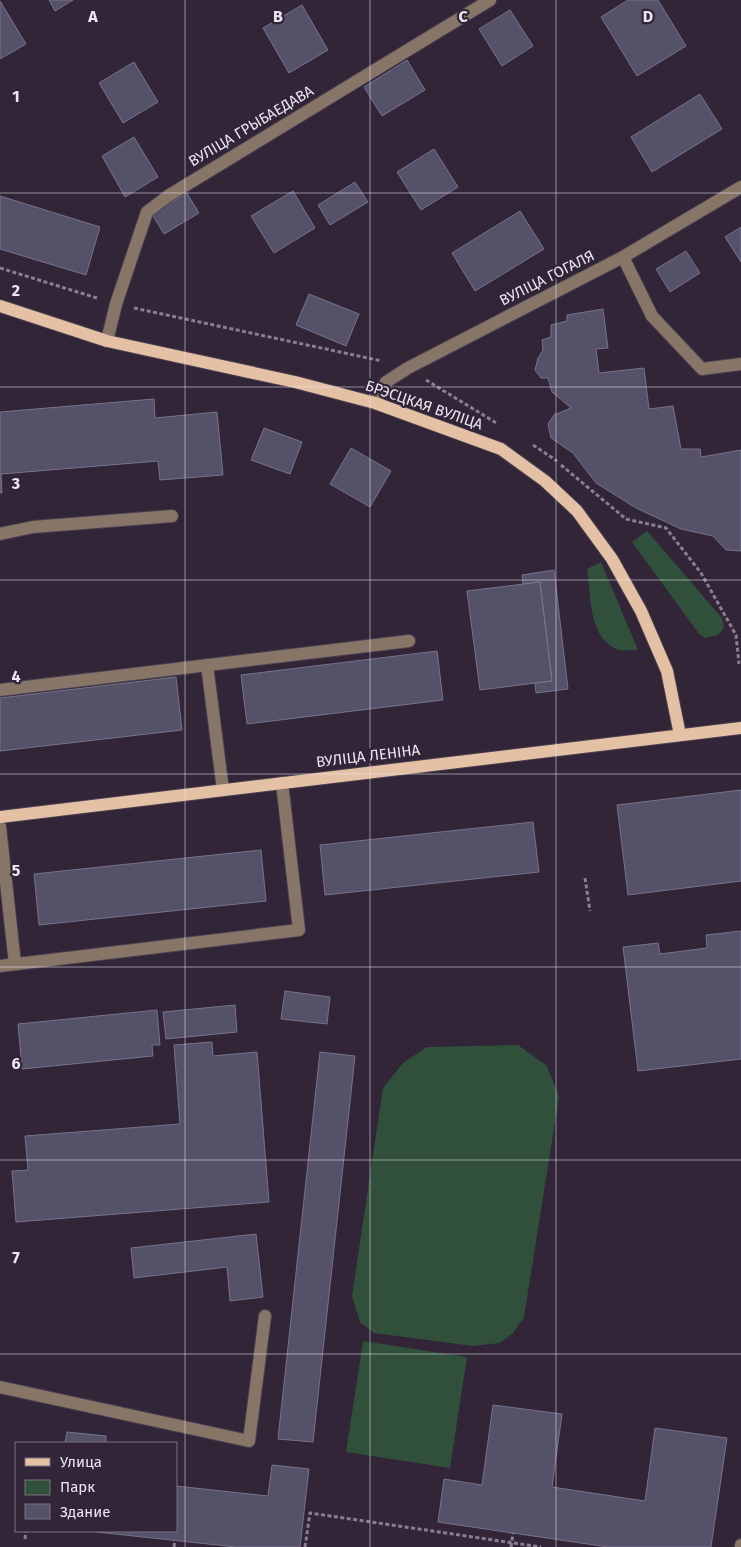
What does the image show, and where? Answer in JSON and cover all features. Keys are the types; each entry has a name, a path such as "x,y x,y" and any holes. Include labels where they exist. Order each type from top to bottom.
{"main road":[{"name":"БРЭСЦКАЯ ВУЛІЦА","path":"0,306 107,341 295,382 375,403 501,449 545,481 577,511 612,559 641,611 667,671 680,735"},
{"name":"ВУЛІЦА ЛЕНІНА","path":"0,817 741,728"}],"street":[{"name":"ВУЛІЦА ГРЫБАЕДАВА","path":"107,341 118,296 147,212 168,196 490,0"},
{"name":"ВУЛІЦА ГОГАЛЯ","path":"375,403 386,382 408,368 623,257 741,187"},
{"path":"623,257 652,316 702,369 741,364"},
{"path":"0,534 34,527 172,516"},
{"path":"0,690 409,641"},
{"path":"207,665 223,790"},
{"path":"0,966 299,930 282,783"},
{"path":"0,827 15,964"},
{"path":"0,1387 249,1441 264,1316"}],"path":[{"path":"584,878 590,911"},
{"path":"305,1547 310,1513 511,1545 541,1547"},
{"path":"25,1538 26,1532"},
{"path":"511,1545 513,1533"},
{"path":"174,1547 175,1540"}],"green space":[{"path":"647,531 722,618 724,628 718,635 705,638 699,634 632,542"},
{"path":"601,562 638,650 614,648 599,633 592,613 587,569"},
{"path":"518,1045 547,1066 559,1097 524,1317 513,1333 500,1343 473,1346 374,1333 360,1322 352,1296 383,1088 403,1063 427,1047"},
{"path":"363,1341 467,1357 450,1468 346,1452"}],"building":[{"path":"49,0 73,0 55,11"},
{"path":"628,0 658,0 686,46 637,76 601,17"},
{"path":"0,1 26,44 0,59"},
{"path":"302,5 328,50 289,73 263,28"},
{"path":"510,10 533,46 502,66 479,29"},
{"path":"407,60 425,90 382,116 364,87"},
{"path":"134,62 158,102 123,123 99,83"},
{"path":"700,94 722,129 652,172 631,137"},
{"path":"134,137 158,177 125,197 102,156"},
{"path":"434,149 458,187 421,210 397,172"},
{"path":"355,182 368,202 330,225 318,205"},
{"path":"293,191 315,228 274,253 251,216"},
{"path":"187,193 199,213 164,234 152,214"},
{"path":"0,196 100,227 86,275 0,249"},
{"path":"520,211 544,249 475,291 452,253"},
{"path":"741,227 741,262 725,237"},
{"path":"686,251 700,273 670,292 656,269"},
{"path":"309,294 359,314 346,346 296,325"},
{"path":"603,309 608,348 596,349 599,373 644,368 649,409 673,406 681,449 700,449 701,457 741,450 741,551 726,550 713,536 681,529 636,508 596,483 573,453 551,438 548,424 554,415 571,408 552,392 548,378 541,378 535,370 538,358 543,350 542,340 551,337 551,325 567,321 567,315"},
{"path":"154,399 155,418 217,412 223,475 160,480 158,461 1,474 2,493 0,493 0,412"},
{"path":"264,428 302,442 290,474 251,460"},
{"path":"351,448 391,471 370,507 330,484"},
{"path":"554,570 568,689 536,693 535,683 552,681 540,582 523,584 522,575"},
{"path":"540,582 552,681 480,690 467,591"},
{"path":"437,651 443,700 247,724 241,675"},
{"path":"176,677 182,730 0,751 0,698"},
{"path":"741,790 741,881 628,895 617,805"},
{"path":"533,822 539,872 325,895 320,845"},
{"path":"261,850 266,901 39,925 34,874"},
{"path":"741,931 741,1059 638,1071 623,947 658,943 660,954 707,948 706,935"},
{"path":"285,991 330,997 327,1024 281,1019"},
{"path":"235,1005 237,1032 166,1039 163,1012"},
{"path":"157,1010 160,1045 152,1045 153,1056 22,1069 18,1024"},
{"path":"212,1042 213,1056 257,1052 269,1202 16,1222 12,1171 28,1170 25,1136 180,1124 174,1045"},
{"path":"320,1052 355,1056 313,1442 278,1439"},
{"path":"256,1234 263,1297 230,1301 227,1267 134,1278 131,1248"},
{"path":"493,1405 562,1414 552,1487 645,1501 655,1428 727,1438 711,1547 608,1547 438,1522 444,1479 482,1485"},
{"path":"67,1432 106,1436 106,1442 65,1442"},
{"path":"272,1465 309,1469 300,1547 236,1547 96,1532 178,1532 178,1486 268,1496"}]}
